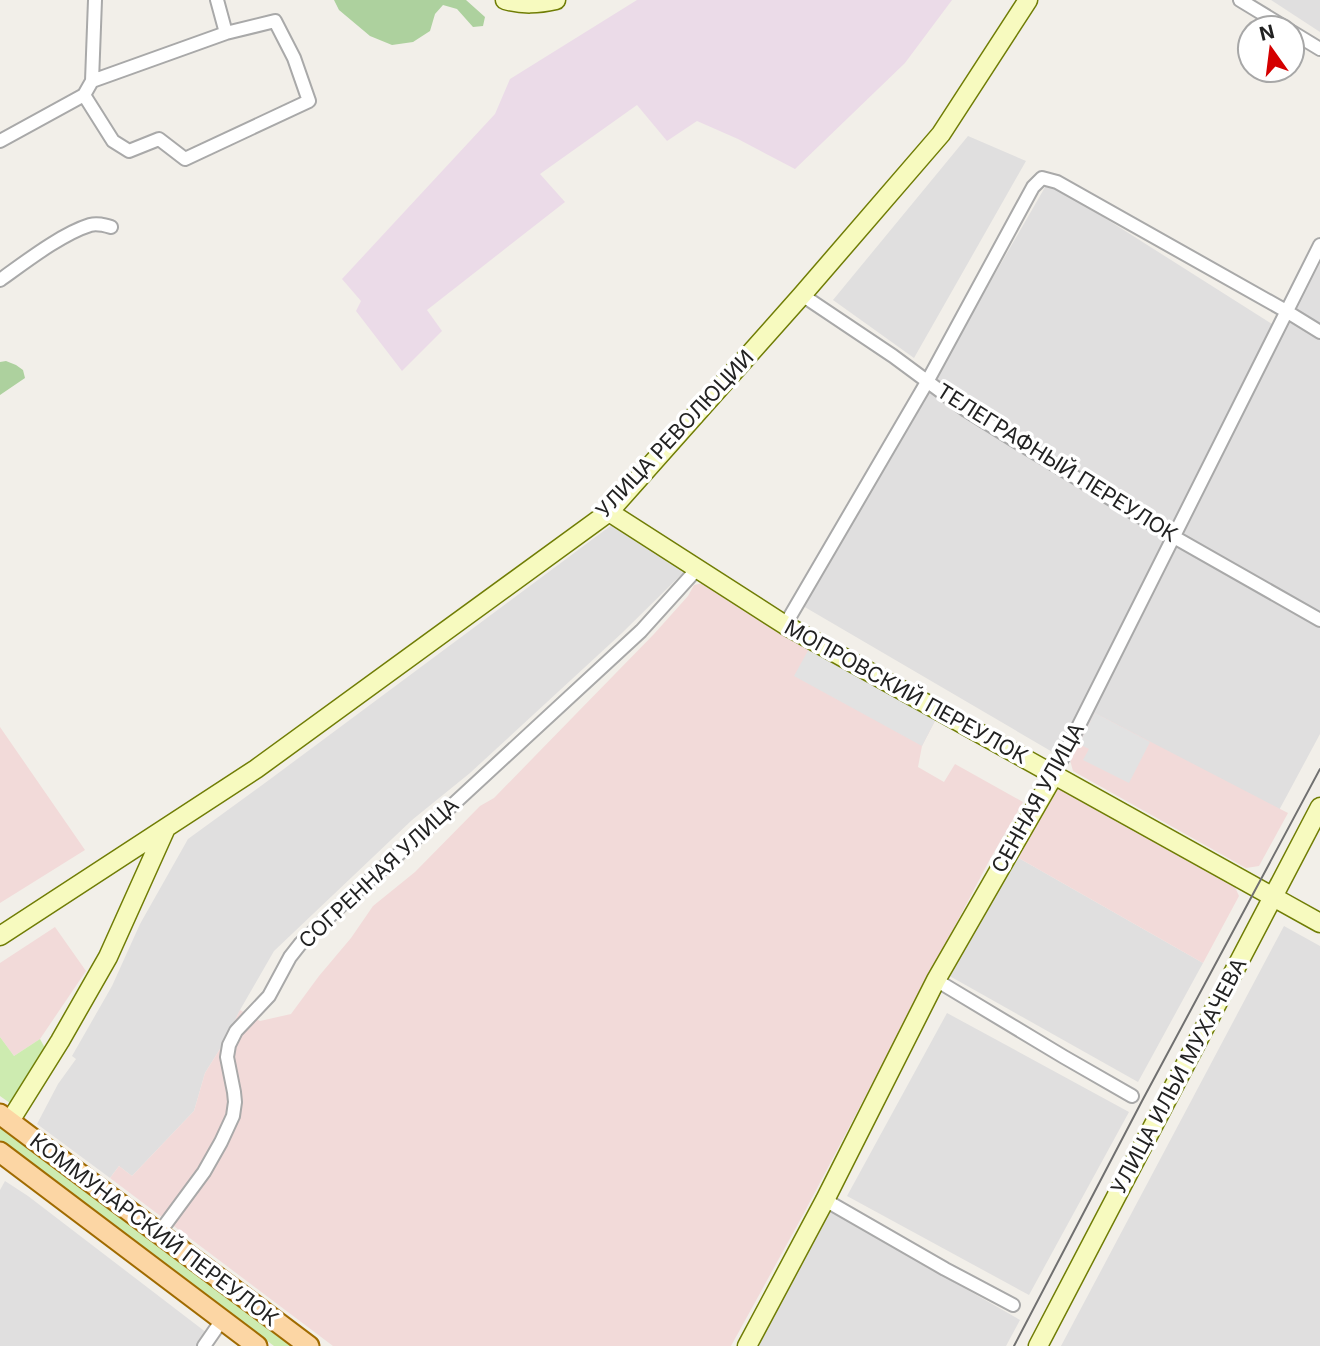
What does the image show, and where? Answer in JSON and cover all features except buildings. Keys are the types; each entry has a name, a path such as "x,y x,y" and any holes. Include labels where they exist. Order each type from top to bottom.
{"main road":[{"name":"КОММУНАРСКИЙ ПЕРЕУЛОК","path":"5,1118 309,1346"},
{"name":"КОММУНАРСКИЙ ПЕРЕУЛОК","path":"0,1152 257,1346"}],"street":[{"path":"0,141 85,95 92,81 95,0"},
{"path":"217,0 226,33"},
{"path":"505,0 520,4 539,4 556,0"},
{"name":"УЛИЦА РЕВОЛЮЦИИ","path":"0,936 256,769 609,512 941,134 1028,0"},
{"path":"1240,0 1263,14"},
{"path":"85,95 113,141 129,151 159,139 185,159 309,101 294,58 275,20 226,33 92,81"},
{"path":"785,625 927,382 1033,187 1042,178 1057,182 1320,332"},
{"path":"0,280 59,240 83,228 97,224 111,227"},
{"name":"СЕННАЯ УЛИЦА","path":"747,1346 825,1200 936,979 1054,775 1320,245"},
{"name":"ТЕЛЕГРАФНЫЙ ПЕРЕУЛОК","path":"802,295 1014,440 1174,537 1320,620"},
{"name":"МОПРОВСКИЙ ПЕРЕУЛОК","path":"609,512 785,625 1320,923"},
{"name":"СОГРЕННАЯ УЛИЦА","path":"159,1233 204,1172 233,1116 235,1102 227,1057 229,1045 236,1031 269,996 290,957 301,943 641,631 697,569"},
{"name":"УЛИЦА ИЛЬИ МУХАЧЕВА","path":"1038,1346 1320,807"},
{"path":"5,1118 60,1041 108,957 166,827"},
{"path":"936,979 1132,1096"},
{"path":"825,1200 1013,1305"},
{"path":"204,1346 222,1320"}],"shaded area":[{"path":"637,0 952,0 905,63 795,169 697,121 667,141 637,105 540,174 565,202 427,310 442,331 402,371 356,311 361,301 342,279 495,114 510,79"},
{"path":"1271,0 1320,0 1320,32 1306,23 1306,14 1292,14"},
{"path":"968,136 1026,161 914,358 833,300"},
{"path":"1048,182 1283,331 1320,262 1320,734 1256,853 1073,764 803,606"},
{"path":"613,524 687,569 622,633 470,773 412,820 274,951 205,1073 194,1111 132,1176 119,1166 110,1178 37,1124 58,1084 76,1059 72,1056 112,986 140,924 188,839"},
{"path":"703,583 810,647 937,717 922,746 918,767 944,782 955,764 1023,802 731,1346 333,1346 110,1178 119,1166 132,1176 194,1111 205,1073 240,1010 260,1021 291,1014 373,906 415,872 480,806 494,798 654,634 688,596 694,585"},
{"path":"810,647 937,717 922,746 794,676"},
{"path":"1095,713 1288,813 1259,866 1246,868 1073,771 1070,760"},
{"path":"1095,713 1150,742 1129,783 1083,760 1089,749 1079,744"},
{"path":"0,727 85,850 0,903"},
{"path":"1062,786 1235,887 1239,896 1203,963 1015,856 1052,790"},
{"path":"1015,856 1203,963 1138,1082 946,974"},
{"path":"1284,926 1320,946 1320,1346 1061,1346"},
{"path":"55,927 86,971 40,1039 14,1056 0,1037 0,963"},
{"path":"947,1013 1129,1112 1029,1295 847,1196"},
{"path":"5,1181 207,1333 198,1346 0,1346 0,1190"},
{"path":"828,1210 1020,1320 1006,1346 758,1346"}],"green space":[{"path":"334,0 466,0 485,17 483,26 473,27 457,9 443,5 435,14 430,31 413,42 392,45 370,36 339,10"},
{"path":"6,361 23,370 25,378 0,395 0,362"},
{"path":"0,1037 14,1056 40,1039 45,1048 44,1057 14,1106 0,1096"},
{"path":"0,1125 296,1346 274,1346 0,1140"}],"tram line":[{"path":"1014,1346 1320,769"}]}
